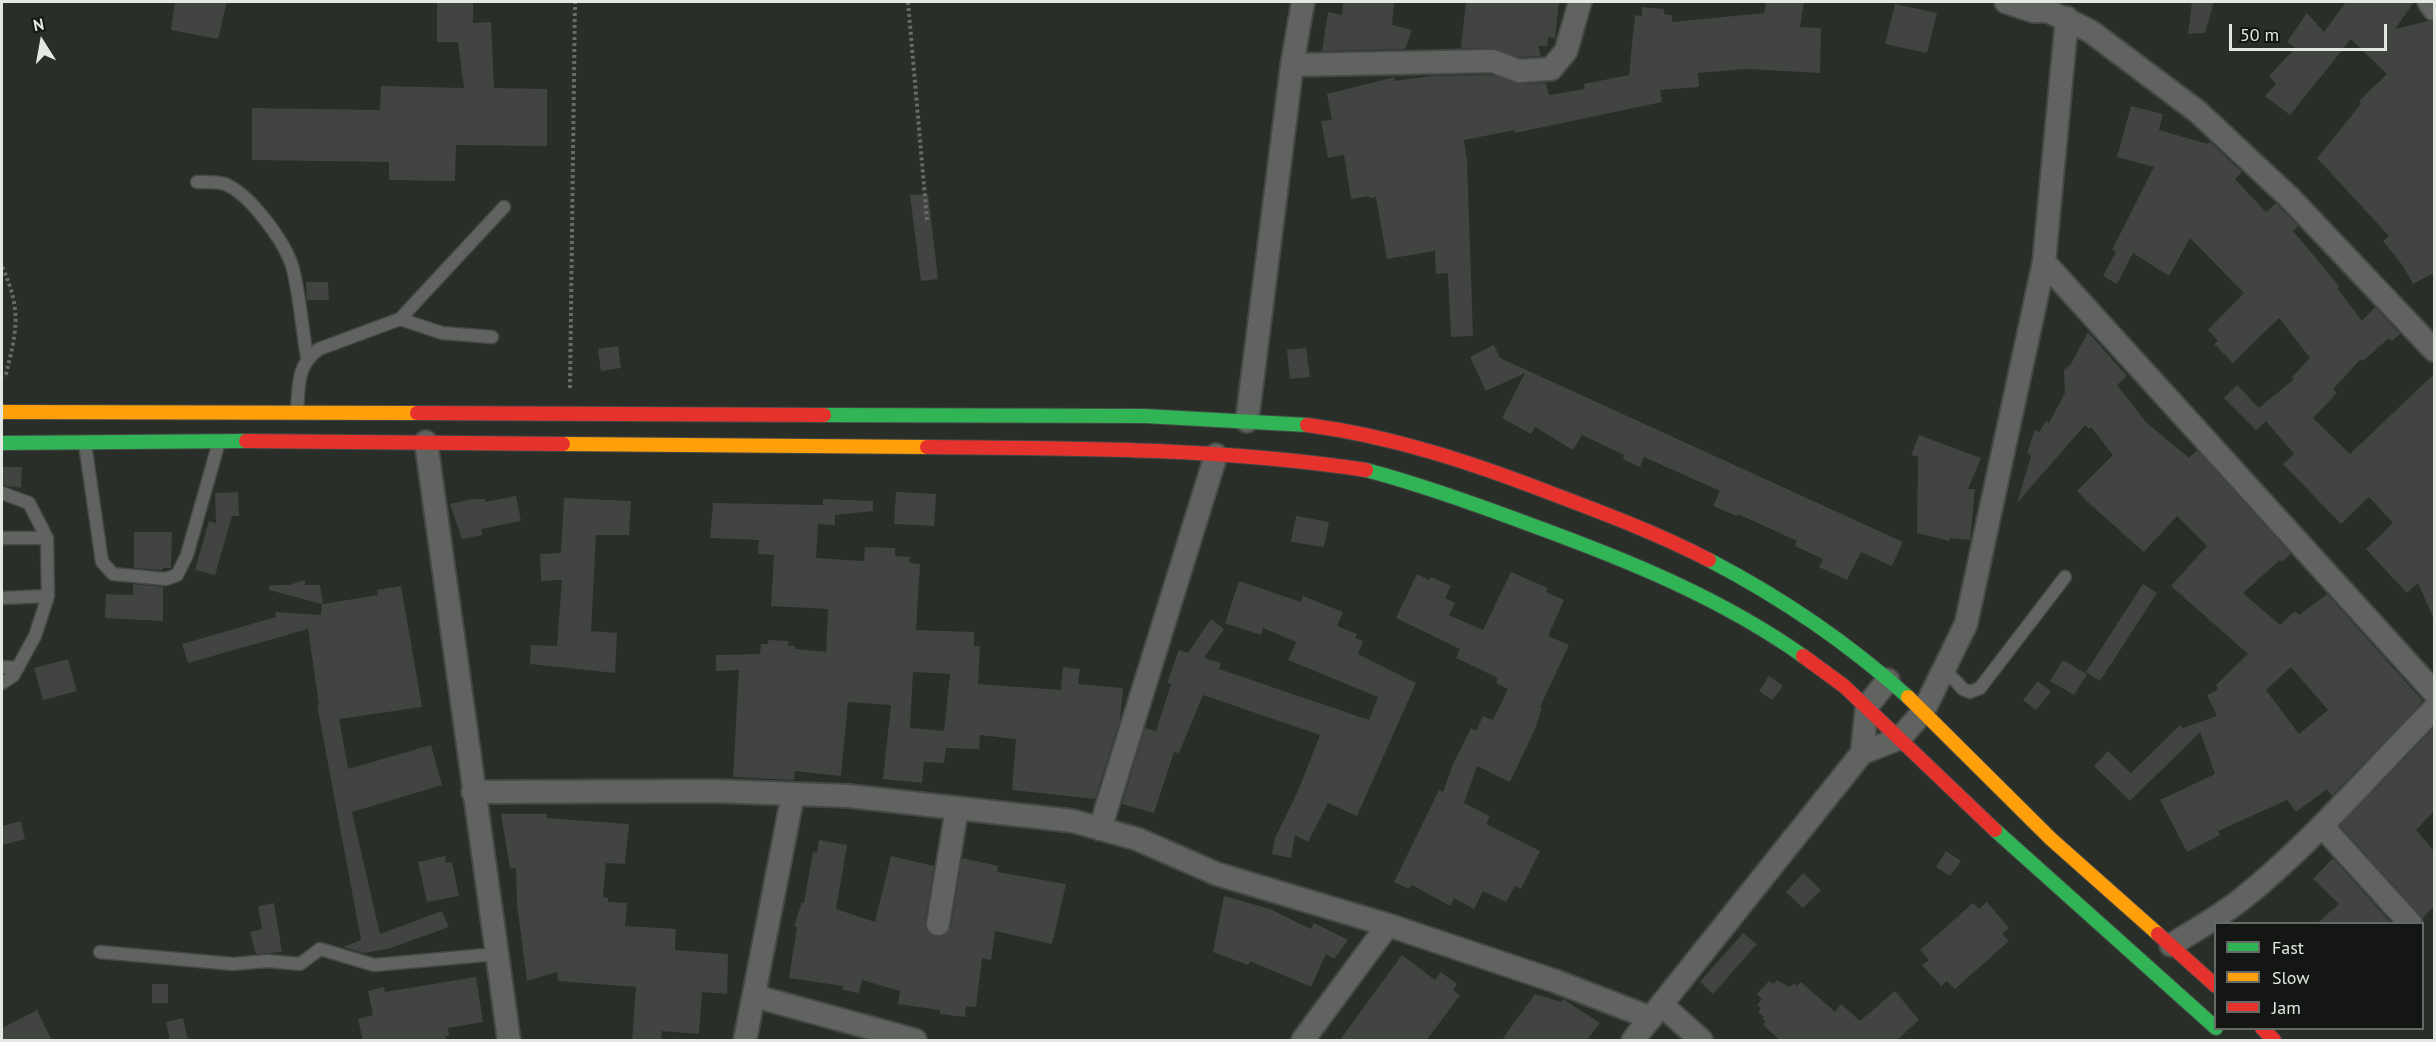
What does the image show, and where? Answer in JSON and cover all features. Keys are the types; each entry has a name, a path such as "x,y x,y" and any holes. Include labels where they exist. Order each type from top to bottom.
{"highway":[{"path":"2,412 1145,416 1247,421 1357,433 1418,447 1480,467 1627,522 1754,584 1802,613 1888,680 2055,842 2214,984"},
{"path":"2,443 219,441 828,448 1090,448 1300,461 1365,470 1421,484 1468,499 1582,542 1679,583 1736,613 1844,686 1998,832 2214,1026"},
{"path":"2263,1030 2274,1041"}],"street":[{"path":"1247,421 1292,65 1303,2"},
{"path":"1292,65 1492,61 1518,71 1551,69 1566,51 1580,2"},
{"path":"2006,2 2067,18 2121,52 2198,112 2289,198 2434,350"},
{"path":"2429,2 2434,9"},
{"path":"1634,1041 1862,753 1899,738 1923,712 1966,624 2044,262 2067,18"},
{"path":"2044,262 2434,692"},
{"path":"426,442 509,1041"},
{"path":"1100,829 1216,455"},
{"path":"1862,753 1867,706 1888,680"},
{"path":"2171,945 2242,899 2322,826 2380,762 2434,709"},
{"path":"473,792 717,791 849,796 1074,821 1137,839 1217,873 1389,925 1556,981 1657,1011 1701,1041"},
{"path":"745,1041 793,794"},
{"path":"938,924 957,808"},
{"path":"2322,826 2409,922"},
{"path":"1303,1041 1389,925"},
{"path":"754,996 915,1041"}],"lane":[{"path":"197,182 223,183 241,193 252,202 285,253 292,267 307,357"},
{"path":"297,413 301,368 307,357 319,349 399,320 504,207"},
{"path":"399,320 442,333 492,337"},
{"path":"85,442 102,562 114,574 166,579 177,575 187,555 219,441"},
{"path":"2,493 28,503 47,537 48,596 35,636 13,676 2,683"},
{"path":"2,538 47,537"},
{"path":"1944,669 1963,689 1970,692 1980,688 2065,577"},
{"path":"2,598 48,596"},
{"path":"2,667 18,668"},
{"path":"100,952 233,964 268,961 300,964 320,950 374,965 497,954"}],"path":[{"path":"570,414 575,2"},
{"path":"908,2 927,220"},
{"path":"2,267 10,284 17,328 4,378"}],"building":[{"path":"175,2 227,2 218,39 171,30"},
{"path":"437,2 473,2 473,23 491,22 494,88 547,89 547,146 456,145 455,181 389,180 389,162 252,160 252,108 380,110 381,86 464,88 458,42 437,42"},
{"path":"1343,2 1394,2 1392,25 1412,30 1405,49 1322,51 1328,12 1342,15"},
{"path":"1466,2 1559,2 1555,38 1548,37 1547,46 1538,46 1541,56 1521,57 1493,48 1461,48"},
{"path":"1766,2 1804,2 1800,27 1821,28 1820,73 1745,69 1698,73 1699,87 1660,90 1662,102 1515,133 1515,130 1464,140 1467,160 1473,336 1451,337 1448,273 1436,274 1435,251 1387,259 1376,197 1351,199 1344,155 1328,158 1321,121 1332,120 1327,94 1395,77 1393,81 1432,76 1491,75 1519,84 1546,83 1549,95 1585,89 1584,84 1629,75 1635,15 1642,16 1642,7 1664,9 1664,14 1672,15 1672,22 1764,13"},
{"path":"2192,2 2214,2 2205,33 2188,34"},
{"path":"2346,2 2414,2 2395,29 2428,21 2434,22 2434,273 2413,284 2403,266 2383,241 2389,236 2317,158 2361,104 2359,101 2387,74 2351,39 2290,115 2265,96 2276,84 2269,76 2295,48 2287,42 2307,13 2324,32"},
{"path":"1895,4 1937,13 1927,53 1885,44"},
{"path":"2131,106 2163,114 2159,130 2208,144 2210,142 2242,172 2235,179 2266,212 2276,203 2298,226 2293,231 2340,287 2337,288 2362,321 2375,307 2400,334 2392,341 2389,338 2363,361 2361,359 2333,389 2337,393 2313,418 2350,454 2434,374 2434,619 2418,583 2407,593 2366,549 2393,523 2369,497 2341,524 2283,464 2294,454 2266,421 2256,430 2224,398 2237,385 2259,408 2294,379 2292,377 2310,358 2279,318 2233,363 2214,344 2218,341 2208,330 2244,293 2190,238 2169,276 2133,253 2117,284 2103,276 2116,252 2112,250 2154,167 2117,157"},
{"path":"928,194 938,279 921,281 910,195"},
{"path":"306,282 328,282 329,300 307,300"},
{"path":"2088,332 2127,376 2117,385 2146,422 2189,458 2197,450 2291,554 2282,562 2280,560 2243,593 2280,625 2295,611 2299,615 2327,594 2423,701 2332,796 2327,789 2296,812 2287,800 2218,831 2220,835 2187,852 2160,800 2215,774 2200,732 2130,801 2094,766 2108,751 2131,773 2180,725 2183,728 2217,716 2207,695 2218,690 2216,685 2248,654 2171,586 2207,546 2177,516 2144,552 2077,491 2113,455 2091,427 2089,429 2085,425 2017,503 2031,456 2027,453 2035,430 2039,432 2046,421 2049,423 2065,393 2064,370 2071,364","holes":["2291,667 2328,710 2299,734 2266,690"]},
{"path":"1494,345 1500,358 1903,542 1892,566 1861,552 1847,580 1819,567 1823,559 1795,546 1797,541 1738,514 1737,516 1713,506 1720,491 1644,457 1640,467 1623,459 1624,455 1582,435 1573,450 1535,427 1531,434 1502,418 1525,373 1486,391 1470,357"},
{"path":"618,346 621,368 601,371 598,349"},
{"path":"1306,348 1310,377 1290,379 1287,350"},
{"path":"1919,435 1981,458 1968,489 1975,489 1970,540 1950,538 1950,541 1917,533 1918,457 1911,455"},
{"path":"2,467 22,467 21,488 2,485"},
{"path":"238,492 239,516 232,516 215,575 195,570 209,521 216,523 215,493"},
{"path":"896,492 936,494 934,526 894,524"},
{"path":"516,496 521,521 481,529 482,535 462,539 450,504 473,499 485,499 485,502"},
{"path":"564,498 631,501 629,535 596,535 591,631 617,633 615,673 530,664 531,645 557,646 562,580 541,581 540,554 561,553"},
{"path":"823,499 873,501 873,511 835,515 835,525 818,524 816,558 864,561 865,547 895,548 895,556 910,557 909,563 920,564 916,630 974,632 974,646 980,646 978,684 1061,690 1063,667 1080,669 1078,684 1123,688 1120,720 1095,799 1012,790 1016,739 980,735 979,749 946,748 944,763 924,762 922,783 883,779 891,705 848,702 841,776 795,771 794,780 733,777 739,670 716,671 716,655 760,654 761,644 768,644 768,640 788,641 788,646 795,646 795,649 826,652 828,609 771,606 774,555 758,554 759,540 710,538 713,503 823,505","holes":["913,672 950,674 944,731 910,728"]},
{"path":"1296,516 1329,522 1324,547 1291,542"},
{"path":"134,532 172,532 171,568 163,568 163,570 134,568"},
{"path":"1511,572 1548,588 1546,592 1564,600 1548,636 1569,645 1540,707 1542,708 1535,729 1510,782 1477,766 1464,803 1490,816 1486,824 1540,851 1521,889 1515,886 1506,902 1483,891 1474,909 1454,898 1450,906 1412,885 1409,889 1394,882 1439,790 1443,792 1454,762 1471,728 1476,731 1483,716 1493,720 1508,689 1496,683 1498,678 1456,658 1460,649 1396,618 1417,574 1429,580 1431,577 1451,586 1445,598 1455,603 1449,615 1483,630"},
{"path":"305,580 305,585 320,585 323,604 378,595 377,590 401,586 422,707 339,719 348,769 431,745 442,785 352,812 380,934 442,911 449,927 388,949 363,953 343,947 361,940 317,705 319,704 308,629 188,663 182,644 276,617 275,612 321,615 322,604 269,590 270,585 289,585"},
{"path":"1239,581 1301,602 1303,596 1343,612 1337,626 1357,634 1355,638 1363,641 1358,654 1416,683 1357,816 1328,803 1308,842 1295,835 1291,858 1272,854 1275,838 1298,791 1320,735 1203,695 1179,753 1174,752 1154,813 1122,804 1145,728 1156,731 1171,684 1167,683 1179,650 1188,653 1211,619 1224,629 1204,658 1221,663 1219,669 1369,720 1378,697 1288,660 1296,642 1263,628 1261,635 1225,623"},
{"path":"133,584 163,587 163,621 105,618 106,594 133,595"},
{"path":"2143,584 2157,593 2100,681 2086,672"},
{"path":"68,659 77,691 43,700 34,668"},
{"path":"2063,660 2087,674 2074,695 2050,681"},
{"path":"1769,676 1783,686 1772,700 1759,691"},
{"path":"2038,681 2051,692 2036,710 2023,700"},
{"path":"2434,728 2434,811 2416,830 2434,851 2434,906 2423,918 2340,826"},
{"path":"501,814 547,814 547,818 629,824 625,864 606,863 603,897 608,898 608,902 627,903 625,926 676,929 675,950 728,954 727,994 702,992 699,1034 662,1031 661,1041 632,1041 636,987 558,981 557,972 527,981 517,904 516,868 510,868"},
{"path":"21,821 25,839 2,845 2,826"},
{"path":"819,840 847,845 836,909 875,922 891,856 934,866 925,922 929,934 935,937 943,936 951,927 962,858 998,866 997,872 1066,884 1052,944 995,931 991,960 982,958 976,1007 966,1006 965,1017 940,1014 940,1010 898,1004 900,991 862,980 859,993 843,990 843,986 789,978 797,927 794,926 802,902 804,903 813,852 817,853"},
{"path":"1946,851 1961,861 1950,876 1936,867"},
{"path":"445,856 446,863 452,862 459,896 427,902 418,862"},
{"path":"2333,858 2390,922 2318,922 2339,904 2313,879"},
{"path":"1803,873 1821,890 1803,908 1786,892"},
{"path":"1224,896 1270,909 1311,929 1314,923 1348,940 1334,959 1326,954 1311,987 1250,961 1248,965 1213,952"},
{"path":"1987,902 2009,928 2002,934 2009,941 1955,989 1947,981 1941,986 1922,965 1929,960 1920,950 1973,903 1979,909"},
{"path":"274,903 282,952 256,954 250,932 262,929 258,906"},
{"path":"1743,933 1757,944 1713,994 1700,982"},
{"path":"1402,955 1435,980 1441,972 1457,984 1453,990 1460,995 1426,1041 1339,1041"},
{"path":"476,977 483,1022 448,1028 449,1036 446,1036 446,1041 363,1041 358,1019 373,1015 368,991 384,987 385,992"},
{"path":"1777,980 1790,987 1794,983 1797,986 1801,982 1835,1012 1841,1004 1860,1021 1895,991 1919,1020 1896,1041 1781,1041 1763,1025 1766,1022 1758,1012 1761,1008 1757,1005 1762,999 1757,994 1769,981 1773,984"},
{"path":"152,984 168,984 168,1003 152,1003"},
{"path":"1535,994 1561,1002 1563,999 1600,1023 1586,1041 1501,1041"},
{"path":"37,1010 52,1041 2,1041 2,1028"},
{"path":"183,1018 188,1041 170,1041 166,1022"}],"traffic: fast":[{"path":"824,415 1145,416 1307,425"},
{"path":"2,443 246,441"},
{"path":"1366,470 1471,503 1638,567 1706,598 1772,635 1803,656"},
{"path":"1709,560 1813,622 1908,697"},
{"path":"1995,830 2214,1026"}],"traffic: slow":[{"path":"2,412 417,413"},
{"path":"563,444 927,447"},
{"path":"1908,697 2051,839 2158,934"}],"traffic: jam":[{"path":"417,413 824,415"},
{"path":"1307,425 1401,443 1462,461 1612,517 1709,560"},
{"path":"246,441 563,444"},
{"path":"927,447 1202,453 1366,470"},
{"path":"1803,656 1844,686 1995,830"},
{"path":"2158,934 2214,984"},
{"path":"2264,1030 2274,1040"}]}
